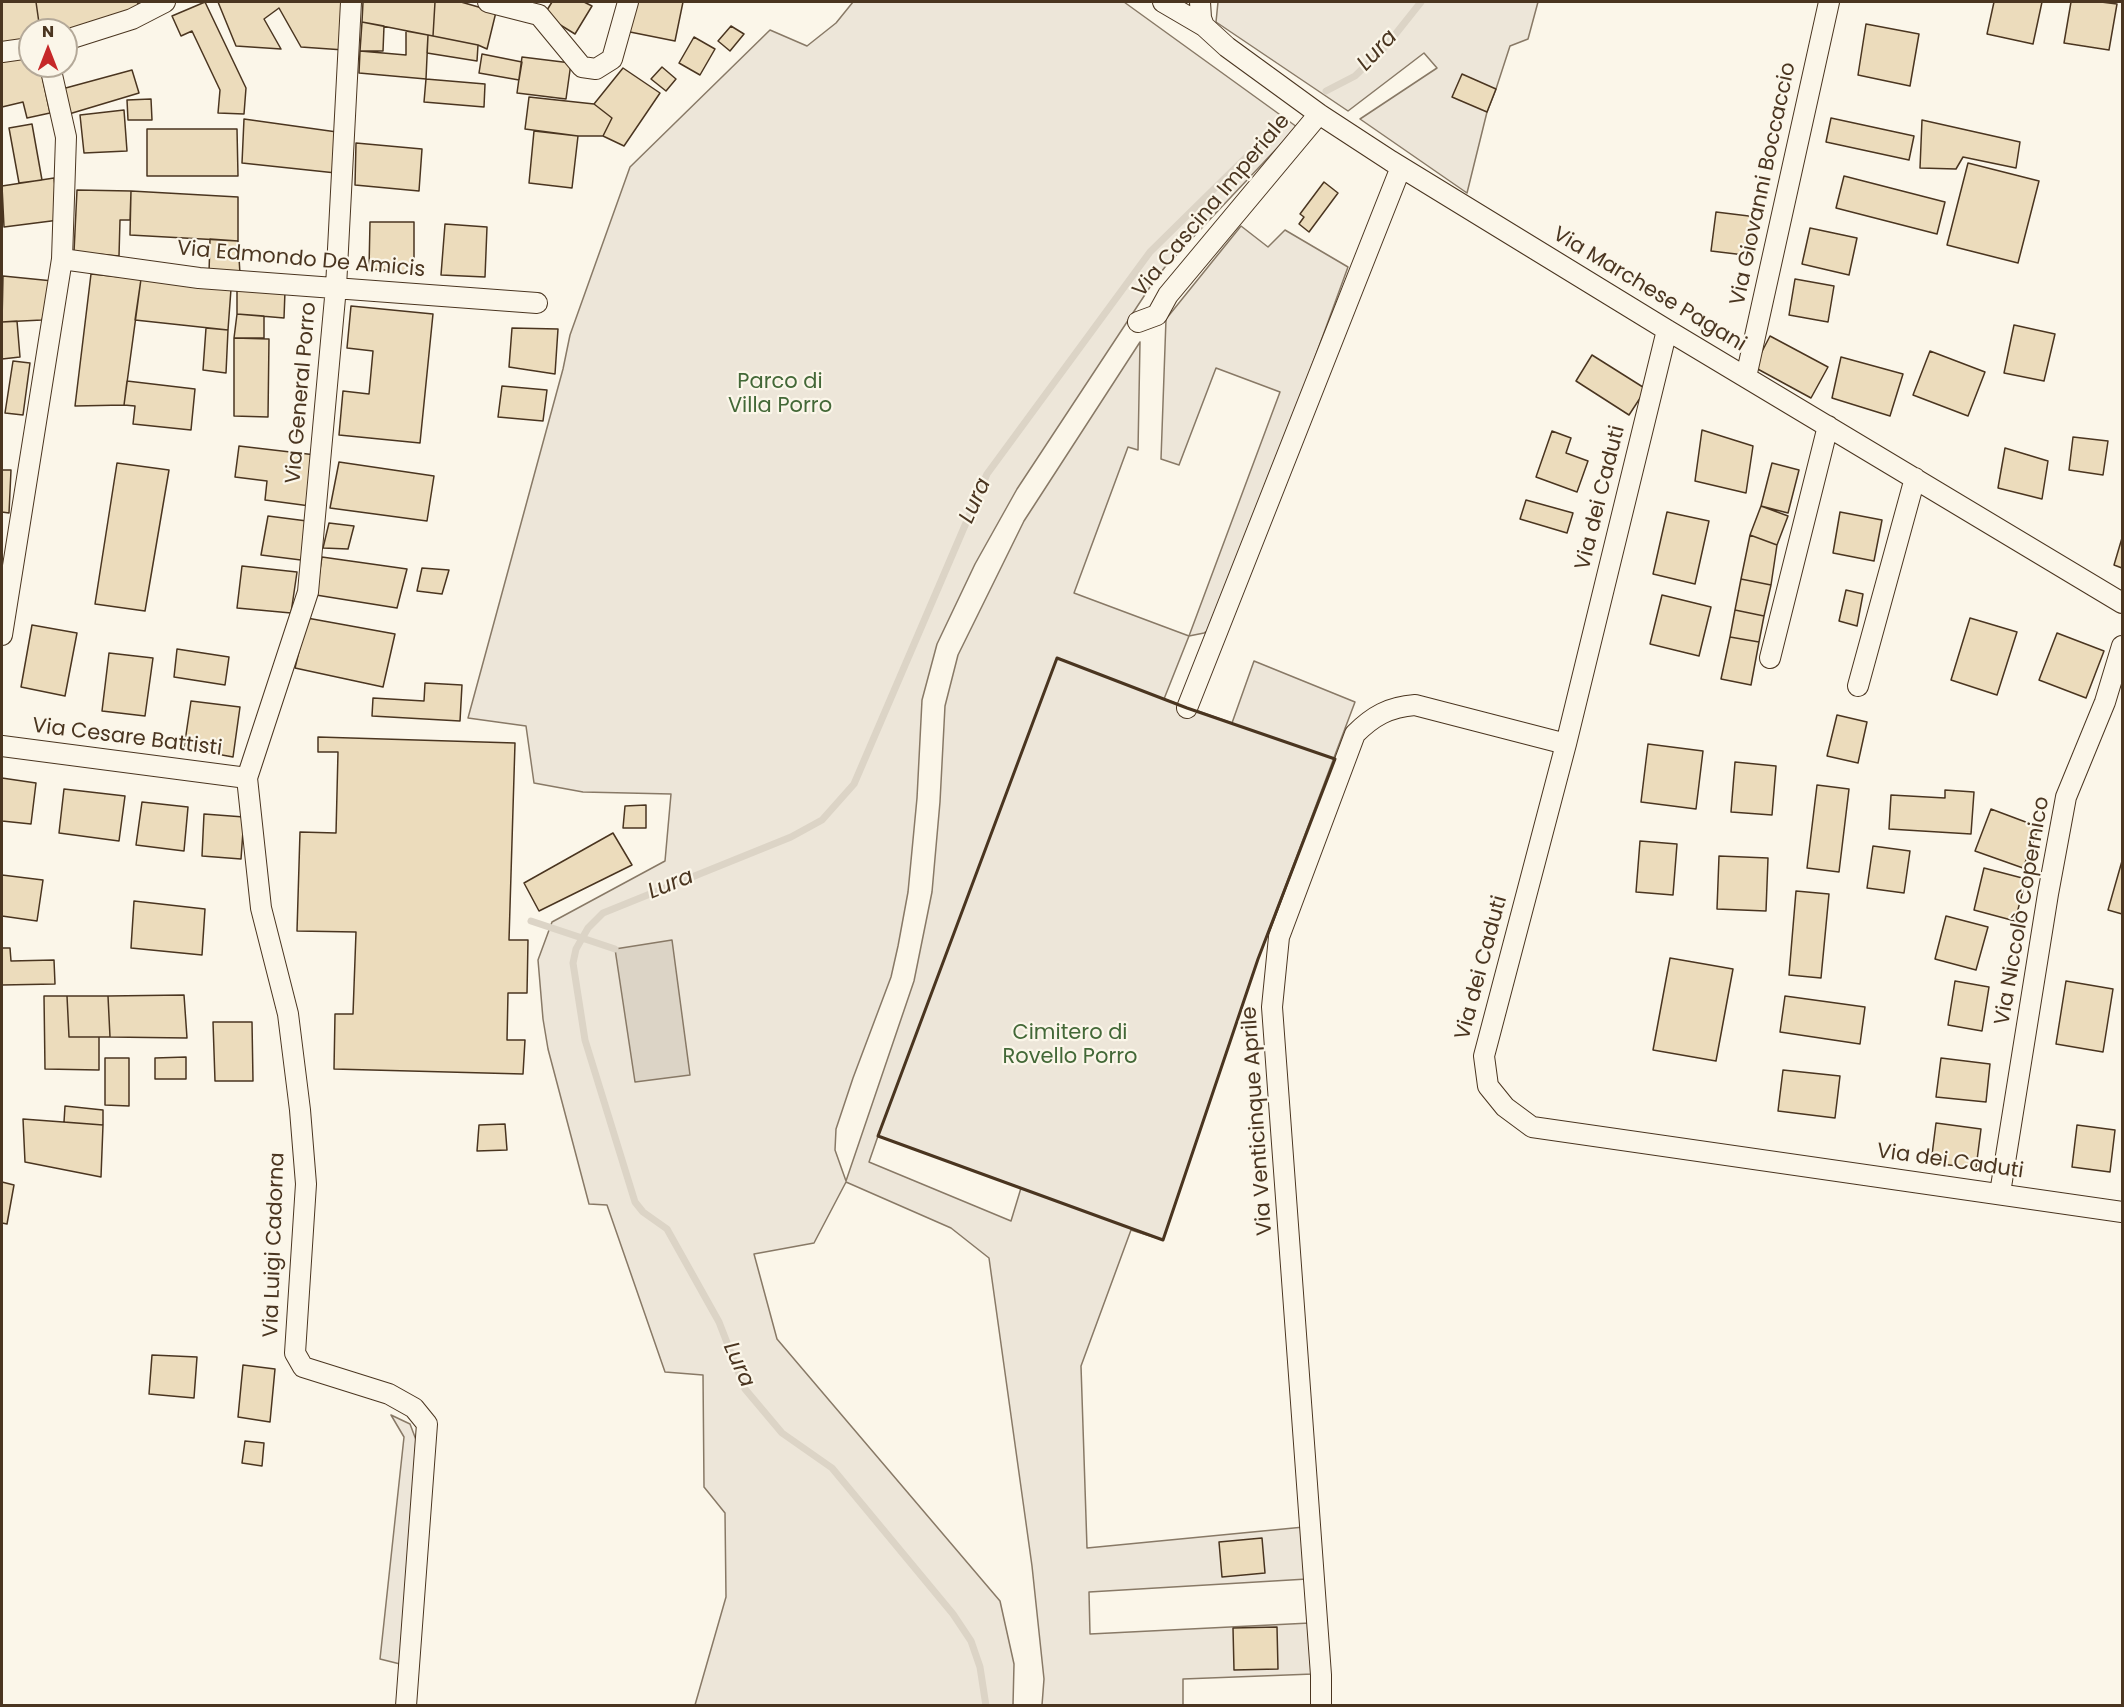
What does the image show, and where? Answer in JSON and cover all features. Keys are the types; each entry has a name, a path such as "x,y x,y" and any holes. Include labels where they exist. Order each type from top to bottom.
{"street":[{"path":"78,36 132,19 165,2"},
{"name":"Via General Porro","path":"247,778 308,592 336,287 351,2"},
{"path":"488,2 539,15 582,67 596,69 612,59 628,2"},
{"name":"Via Marchese Pagani","path":"1163,2 1204,26 1227,47 1319,114 1401,167 1667,330 2122,603"},
{"path":"1200,2 1204,26"},
{"name":"Via Giovanni Boccaccio","path":"1746,377 1829,2"},
{"path":"2,52 18,50"},
{"path":"2,635 62,259 66,137 53,78"},
{"name":"Via Cascina Imperiale","path":"1138,322 1156,315 1168,295 1319,114"},
{"path":"1187,708 1401,167"},
{"name":"Via Edmondo De Amicis","path":"62,259 199,278 537,303"},
{"name":"Via dei Caduti","path":"1667,330 1566,744 1484,1056 1488,1086 1505,1107 1532,1127 2122,1212"},
{"path":"1770,658 1828,426"},
{"path":"1858,686 1915,478"},
{"name":"Via Niccolò Copernico","path":"2000,1193 2048,894 2066,797 2105,702 2122,646"},
{"name":"Via Venticinque Aprile","path":"1321,1706 1319,1651 1272,1007 1278,937 1355,734 1380,713 1398,706 1415,705 1566,744"},
{"name":"Via Cesare Battisti","path":"2,746 247,778"},
{"name":"Via Luigi Cadorna","path":"247,778 261,908 288,1014 300,1110 306,1184 295,1353 303,1366 389,1394 414,1408 427,1424 406,1706"}],"green space":[{"path":"853,2 1124,2 1297,127 1165,267 1152,284 1017,489 975,564 937,644 922,700 917,798 908,892 898,946 891,977 836,1129 835,1150 846,1181 914,981 932,892 945,706 958,655 1024,521 1140,342 1138,450 1128,447 1074,593 1189,636 1164,699 1232,723 1254,661 1355,702 1258,959 1163,1240 1131,1230 1081,1366 1087,1548 1304,1527 1307,1579 1089,1592 1090,1634 1310,1623 1313,1674 1183,1679 1183,1705 1042,1705 1044,1679 1032,1566 989,1258 951,1228 846,1182 814,1243 754,1254 777,1339 1000,1601 1014,1664 1013,1705 695,1705 726,1597 725,1513 704,1487 703,1375 665,1372 607,1205 589,1204 548,1049 538,960 552,922 665,861 671,794 583,792 534,783 526,726 468,718 563,369 570,335 630,167 770,30 807,46 836,23","holes":["878,1136 1021,1188 1011,1221 869,1162"]},
{"path":"1218,2 1538,2 1528,39 1510,46 1487,112 1467,193 1360,119 1437,68 1424,53 1348,111 1216,22"},
{"path":"1241,226 1268,247 1285,230 1348,267 1217,626 1204,633 1189,636 1280,392 1216,368 1179,465 1161,459 1166,319"},
{"path":"391,1415 410,1424 418,1445 400,1664 380,1659 404,1437"}],"shaded area":[{"path":"672,940 690,1075 635,1082 615,949"}],"building":[{"path":"2,2 36,2 38,18 18,18 18,42 2,44"},
{"path":"36,2 137,2 141,8 78,26 78,18 38,18"},
{"path":"205,2 246,88 244,114 218,113 220,90 192,31 181,36 172,16"},
{"path":"218,2 347,2 344,50 301,47 279,8 264,19 281,49 236,46"},
{"path":"363,2 435,2 433,36 362,22"},
{"path":"435,2 461,2 496,12 487,49 433,36"},
{"path":"552,2 584,2 592,6 575,34 544,15"},
{"path":"637,2 683,2 675,41 625,31"},
{"path":"1994,2 2042,2 2033,44 1987,34"},
{"path":"2071,2 2117,4 2109,50 2064,43"},
{"path":"362,22 384,26 383,51 360,51"},
{"path":"1866,24 1919,34 1910,86 1858,75"},
{"path":"731,26 744,34 730,51 718,41"},
{"path":"406,31 428,35 426,79 359,73 360,51 406,55"},
{"path":"428,35 478,45 477,61 427,53"},
{"path":"694,37 715,49 700,75 679,63"},
{"path":"482,54 522,62 519,80 479,73"},
{"path":"522,57 571,63 566,99 517,93"},
{"path":"18,59 18,78 43,78 50,113 27,118 23,102 2,107 2,62"},
{"path":"662,67 676,79 666,91 651,79"},
{"path":"623,68 660,93 624,146 603,136 612,118 594,104"},
{"path":"132,70 139,93 69,114 62,89"},
{"path":"1462,74 1496,89 1487,112 1452,97"},
{"path":"426,79 485,84 484,107 424,102"},
{"path":"529,97 594,104 612,118 603,136 578,136 525,129"},
{"path":"151,99 152,120 128,120 127,100"},
{"path":"124,110 127,151 84,153 80,115"},
{"path":"1831,118 1914,136 1909,160 1826,142"},
{"path":"244,119 337,132 336,173 242,163"},
{"path":"1922,120 2020,142 2016,168 1963,157 1956,169 1920,168"},
{"path":"32,124 42,180 19,183 9,128"},
{"path":"147,129 237,129 238,176 147,176"},
{"path":"534,131 578,136 572,188 529,183"},
{"path":"356,143 422,149 419,191 355,185"},
{"path":"1968,163 2039,181 2018,263 1947,245"},
{"path":"1844,176 1945,202 1937,234 1836,208"},
{"path":"54,178 59,220 4,227 2,186"},
{"path":"1324,182 1338,193 1309,232 1299,224 1304,217 1300,214"},
{"path":"77,190 131,191 130,220 120,220 119,256 74,252"},
{"path":"131,191 238,197 238,241 130,235"},
{"path":"1716,212 1757,217 1753,256 1711,251"},
{"path":"370,222 414,222 414,272 369,269"},
{"path":"445,224 487,227 485,277 441,275"},
{"path":"1810,228 1857,238 1849,275 1802,264"},
{"path":"210,239 238,241 240,274 209,273"},
{"path":"91,274 141,279 124,405 75,406"},
{"path":"3,276 53,281 42,320 2,322"},
{"path":"141,279 231,289 228,330 135,320"},
{"path":"1795,279 1834,286 1828,322 1789,315"},
{"path":"237,288 285,291 284,318 237,314"},
{"path":"351,306 433,314 420,443 339,435 343,391 369,394 373,351 347,348"},
{"path":"237,314 264,316 264,338 234,338"},
{"path":"17,321 20,357 2,359 2,322"},
{"path":"2014,325 2055,334 2044,381 2004,373"},
{"path":"206,328 228,330 226,373 203,370"},
{"path":"512,328 558,329 555,374 509,367"},
{"path":"1770,336 1828,367 1811,398 1754,367"},
{"path":"234,338 269,339 268,417 234,416"},
{"path":"1930,351 1985,372 1968,416 1913,395"},
{"path":"1592,355 1646,389 1629,415 1576,381"},
{"path":"1841,357 1903,374 1890,416 1832,398"},
{"path":"13,361 30,363 23,415 5,413"},
{"path":"127,381 195,389 191,430 133,424 135,406 124,405"},
{"path":"502,386 547,390 543,421 498,417"},
{"path":"1702,430 1753,446 1746,493 1695,481"},
{"path":"1552,431 1571,438 1566,453 1588,461 1577,492 1536,477"},
{"path":"2073,437 2108,441 2103,475 2069,470"},
{"path":"239,446 316,455 310,506 265,500 267,481 235,477"},
{"path":"2005,448 2048,461 2042,499 1998,488"},
{"path":"339,462 434,476 427,521 330,508"},
{"path":"117,463 169,470 145,611 95,604"},
{"path":"1772,463 1799,470 1788,513 1761,506"},
{"path":"2,470 11,470 9,513 2,512"},
{"path":"1526,500 1573,513 1567,533 1520,519"},
{"path":"1761,506 1788,516 1777,545 1750,535"},
{"path":"1667,512 1709,521 1695,584 1653,574"},
{"path":"1840,512 1882,520 1874,561 1833,553"},
{"path":"268,516 307,521 301,560 261,555"},
{"path":"329,523 354,526 348,549 323,548"},
{"path":"1750,535 1777,545 1771,585 1741,579"},
{"path":"2122,538 2122,568 2114,565"},
{"path":"322,557 407,569 397,608 316,595"},
{"path":"242,566 297,572 291,613 237,608"},
{"path":"422,568 449,570 442,594 417,591"},
{"path":"1741,579 1771,585 1764,616 1735,610"},
{"path":"1846,590 1863,594 1857,626 1839,621"},
{"path":"1662,595 1711,607 1699,656 1650,644"},
{"path":"1735,610 1764,616 1759,642 1730,637"},
{"path":"307,618 395,634 383,687 295,668"},
{"path":"1970,618 2017,632 1997,695 1951,680"},
{"path":"32,625 77,633 65,696 21,687"},
{"path":"2057,633 2104,651 2086,698 2039,680"},
{"path":"1730,637 1759,642 1751,685 1721,679"},
{"path":"177,649 229,657 225,685 174,677"},
{"path":"109,653 153,658 145,716 102,711"},
{"path":"425,683 462,685 460,721 372,716 373,698 424,701"},
{"path":"191,701 240,707 233,757 184,748"},
{"path":"1837,715 1867,722 1858,763 1827,756"},
{"path":"318,737 515,743 509,940 528,940 527,993 508,993 507,1040 525,1040 523,1074 334,1069 335,1014 353,1014 356,932 297,931 300,832 336,833 338,752 318,752"},
{"path":"1648,744 1703,751 1696,809 1641,802"},
{"path":"1735,762 1776,766 1772,815 1731,812"},
{"path":"2,778 36,783 31,824 2,821"},
{"path":"1817,785 1849,789 1839,872 1807,868"},
{"path":"64,789 125,796 119,841 59,833"},
{"path":"1945,790 1974,792 1971,834 1889,829 1891,795 1945,798"},
{"path":"142,802 188,807 184,851 136,845"},
{"path":"646,805 646,828 623,828 625,806"},
{"path":"1991,809 2039,827 2023,868 1975,851"},
{"path":"204,814 244,817 241,859 202,856"},
{"path":"613,833 632,865 539,911 524,883"},
{"path":"1640,841 1677,844 1673,895 1636,892"},
{"path":"1873,846 1910,851 1904,893 1867,888"},
{"path":"1719,856 1768,858 1766,911 1717,909"},
{"path":"2122,861 2122,914 2108,910"},
{"path":"1984,868 2026,879 2015,921 1974,910"},
{"path":"2,875 43,880 37,921 2,916"},
{"path":"1796,891 1829,894 1821,978 1789,975"},
{"path":"134,901 205,909 202,955 131,948"},
{"path":"1946,916 1988,927 1976,970 1935,959"},
{"path":"2,948 10,948 11,961 54,960 55,984 2,985"},
{"path":"1670,958 1733,969 1716,1061 1653,1050"},
{"path":"1955,981 1989,987 1982,1031 1948,1025"},
{"path":"2066,981 2113,989 2103,1052 2056,1044"},
{"path":"184,995 187,1038 110,1037 108,996"},
{"path":"44,996 67,996 69,1037 99,1037 99,1070 45,1069"},
{"path":"67,996 108,996 110,1037 69,1037"},
{"path":"1785,996 1865,1007 1860,1044 1780,1032"},
{"path":"213,1022 252,1022 253,1081 215,1081"},
{"path":"186,1057 186,1079 155,1079 155,1058"},
{"path":"105,1058 129,1058 129,1106 105,1105"},
{"path":"1941,1058 1990,1064 1986,1102 1936,1097"},
{"path":"1783,1070 1840,1076 1835,1118 1778,1111"},
{"path":"65,1106 103,1110 103,1125 64,1122"},
{"path":"23,1119 103,1125 101,1177 25,1162"},
{"path":"1936,1123 1981,1129 1976,1168 1931,1163"},
{"path":"505,1124 507,1150 477,1151 479,1125"},
{"path":"2077,1125 2115,1130 2110,1172 2072,1167"},
{"path":"2,1182 14,1185 7,1224 2,1223"},
{"path":"152,1355 197,1357 194,1398 149,1394"},
{"path":"243,1365 275,1369 270,1422 238,1417"},
{"path":"245,1441 264,1443 262,1466 242,1463"},
{"path":"1262,1538 1265,1573 1222,1577 1219,1542"},
{"path":"1277,1627 1278,1669 1234,1670 1233,1628"}],"waterway":[{"name":"Lura","path":"1326,91 1355,76 1386,46 1421,2"},
{"name":"Lura","path":"986,1706 980,1667 971,1641 953,1614 832,1468 782,1433 745,1389 719,1322 667,1229 643,1212 635,1202 585,1040 573,963 576,949 588,928 603,913 791,837 822,820 854,784 987,474 1150,252 1279,125"},
{"path":"531,921 615,949"}],"wall":[{"path":"1057,658 1187,708 1335,759 1258,959 1163,1240 878,1136 1057,658"}],"park label":[{"name":"Parco di Villa Porro","path":"780,395"},
{"name":"Cimitero di Rovello Porro","path":"1070,1046"}]}
